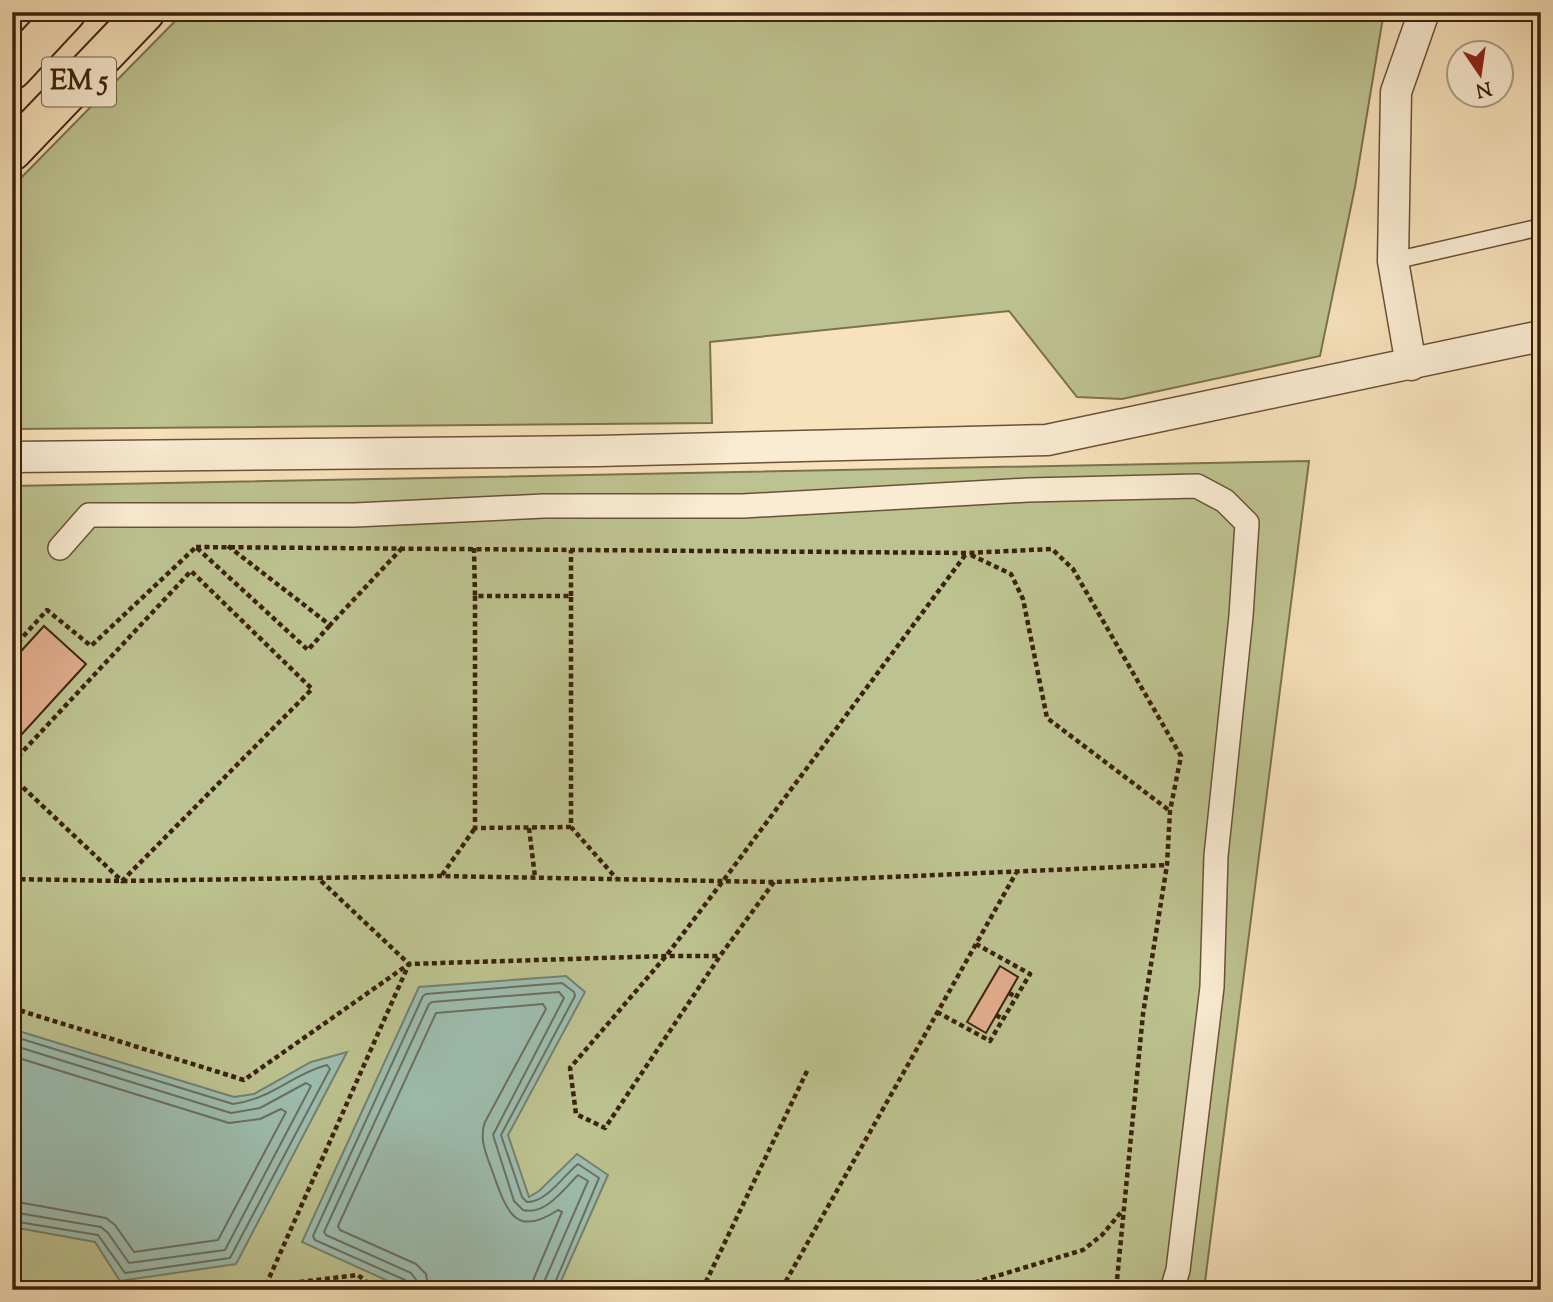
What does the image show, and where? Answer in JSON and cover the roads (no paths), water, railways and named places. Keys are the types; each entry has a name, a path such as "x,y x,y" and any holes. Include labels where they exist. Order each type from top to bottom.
{"main road":[{"name":"EM 5","path":"12,70 66,12"},
{"path":"106,53 127,12"},
{"name":"EM 5","path":"12,151 145,12"}],"street":[{"path":"1410,365 1393,261 1395,92 1424,12"},
{"path":"12,457 597,452 1047,440 1541,336"},
{"path":"60,548 89,515 355,514 544,506 743,506 1028,490 1197,486 1225,501 1247,523 1241,616 1216,856 1212,987 1178,1270 1172,1290"}],"lane":[{"path":"1393,261 1541,227"}],"water":[{"path":"566,976 585,992 508,1135 529,1197 539,1191 577,1154 608,1175 557,1290 408,1290 302,1242 419,987"},
{"path":"12,1029 234,1097 254,1094 311,1062 347,1052 236,1264 120,1281 95,1242 12,1227"}]}
